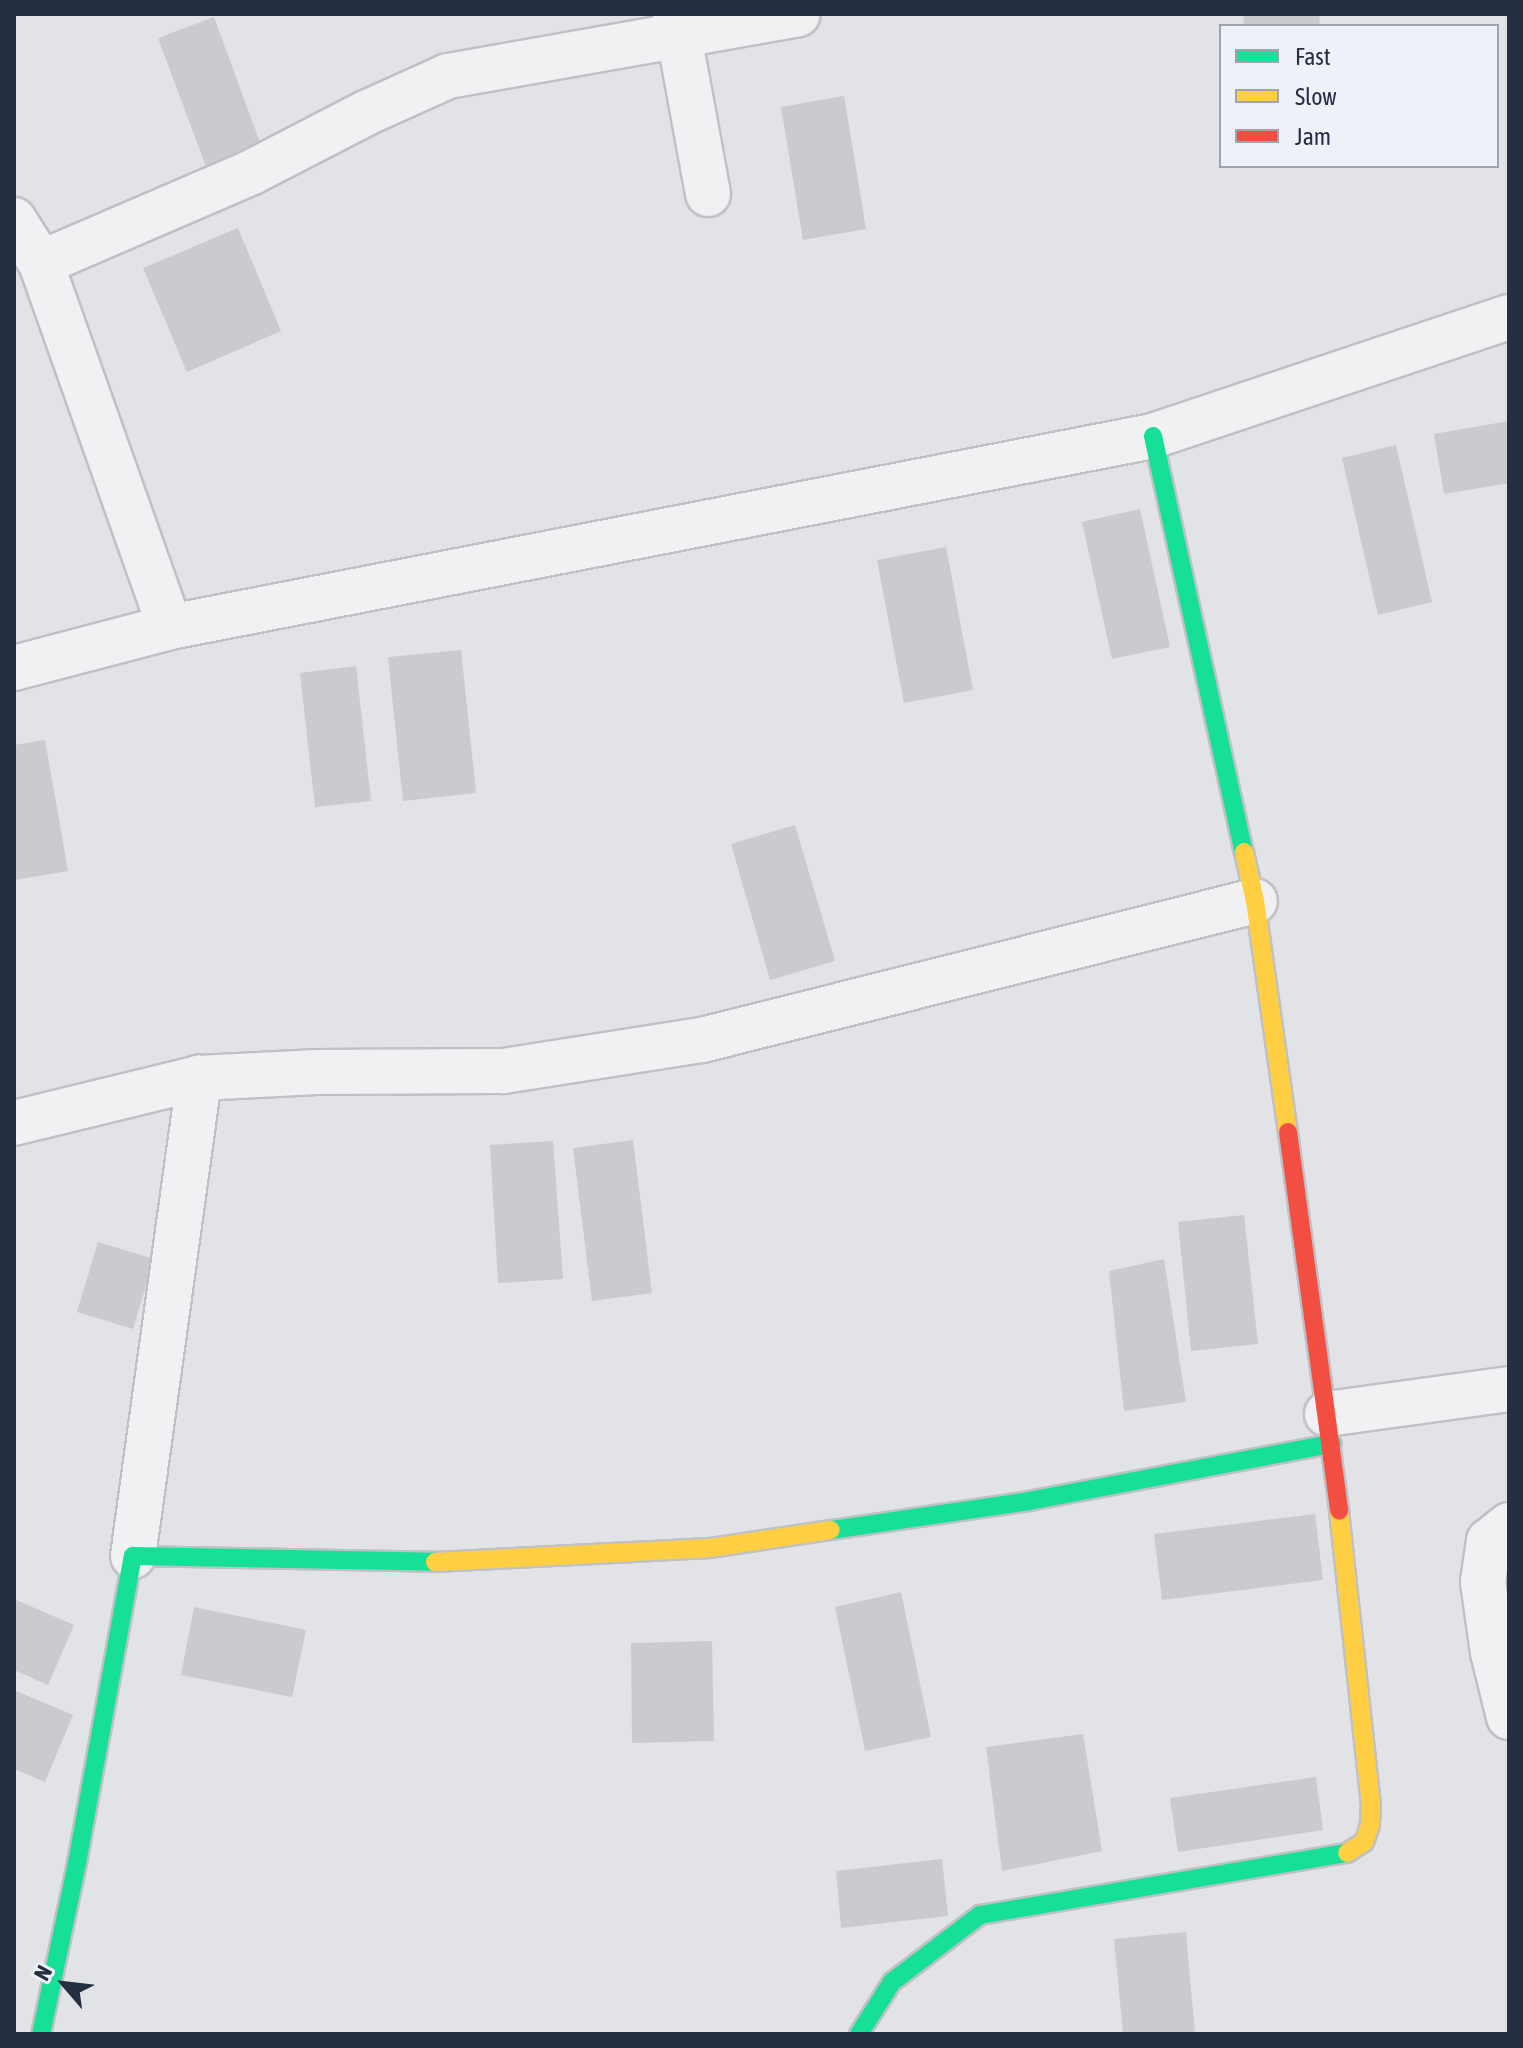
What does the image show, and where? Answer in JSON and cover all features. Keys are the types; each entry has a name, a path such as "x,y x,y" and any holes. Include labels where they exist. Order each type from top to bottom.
{"street":[{"path":"41,263 250,173 366,113 448,76 677,24 798,14"},
{"path":"677,24 708,194"},
{"path":"14,220 41,263 170,627"},
{"path":"14,668 170,627 1153,436 1509,317"},
{"path":"859,2034 892,1982 980,1915 1342,1856 1364,1842 1370,1825 1371,1804 1330,1429 1255,901 1153,436"},
{"path":"14,1123 199,1078 317,1072 503,1071 702,1040 1255,901"},
{"path":"41,2034 77,1863 133,1556 199,1078"},
{"path":"133,1556 415,1563 710,1548 1029,1501 1509,1389"},
{"path":"1509,1525 1489,1541 1483,1582 1493,1652 1509,1717"}],"building":[{"path":"1243,14 1319,14 1320,24 1244,24"},
{"path":"214,17 262,148 207,169 158,38"},
{"path":"844,96 866,229 803,240 781,107"},
{"path":"238,228 281,331 187,372 143,268"},
{"path":"1509,421 1509,483 1444,494 1434,434"},
{"path":"1396,445 1432,602 1378,615 1342,458"},
{"path":"1140,509 1170,647 1112,659 1082,522"},
{"path":"946,547 973,690 904,703 877,560"},
{"path":"461,650 476,793 403,801 388,657"},
{"path":"356,666 371,801 315,807 300,673"},
{"path":"45,740 68,871 14,880 14,745"},
{"path":"795,825 835,961 770,980 731,844"},
{"path":"633,1140 652,1293 592,1301 573,1148"},
{"path":"553,1141 563,1279 498,1283 490,1145"},
{"path":"1244,1215 1258,1344 1191,1351 1178,1222"},
{"path":"98,1242 154,1259 133,1329 77,1312"},
{"path":"1164,1259 1186,1402 1124,1411 1109,1271"},
{"path":"1315,1514 1323,1580 1162,1600 1154,1534"},
{"path":"901,1592 931,1737 865,1751 835,1607"},
{"path":"14,1599 74,1625 48,1685 14,1670"},
{"path":"194,1607 306,1630 292,1697 181,1675"},
{"path":"712,1641 714,1741 632,1743 631,1643"},
{"path":"14,1690 73,1715 45,1782 14,1769"},
{"path":"1083,1734 1102,1851 1002,1871 986,1747"},
{"path":"1316,1777 1323,1830 1178,1852 1170,1798"},
{"path":"942,1859 948,1916 841,1928 836,1871"},
{"path":"1186,1932 1195,2034 1123,2034 1114,1939"}],"traffic: fast":[{"path":"1153,436 1244,852"},
{"path":"831,1530 1029,1501 1332,1444"},
{"path":"41,2034 77,1863 133,1556 435,1562"},
{"path":"859,2034 892,1982 980,1915 1347,1853"}],"traffic: slow":[{"path":"1244,852 1255,901 1288,1132"},
{"path":"1339,1511 1371,1804 1370,1825 1364,1842 1347,1853"},
{"path":"435,1562 710,1548 831,1530"}],"traffic: jam":[{"path":"1288,1132 1339,1511"}]}
